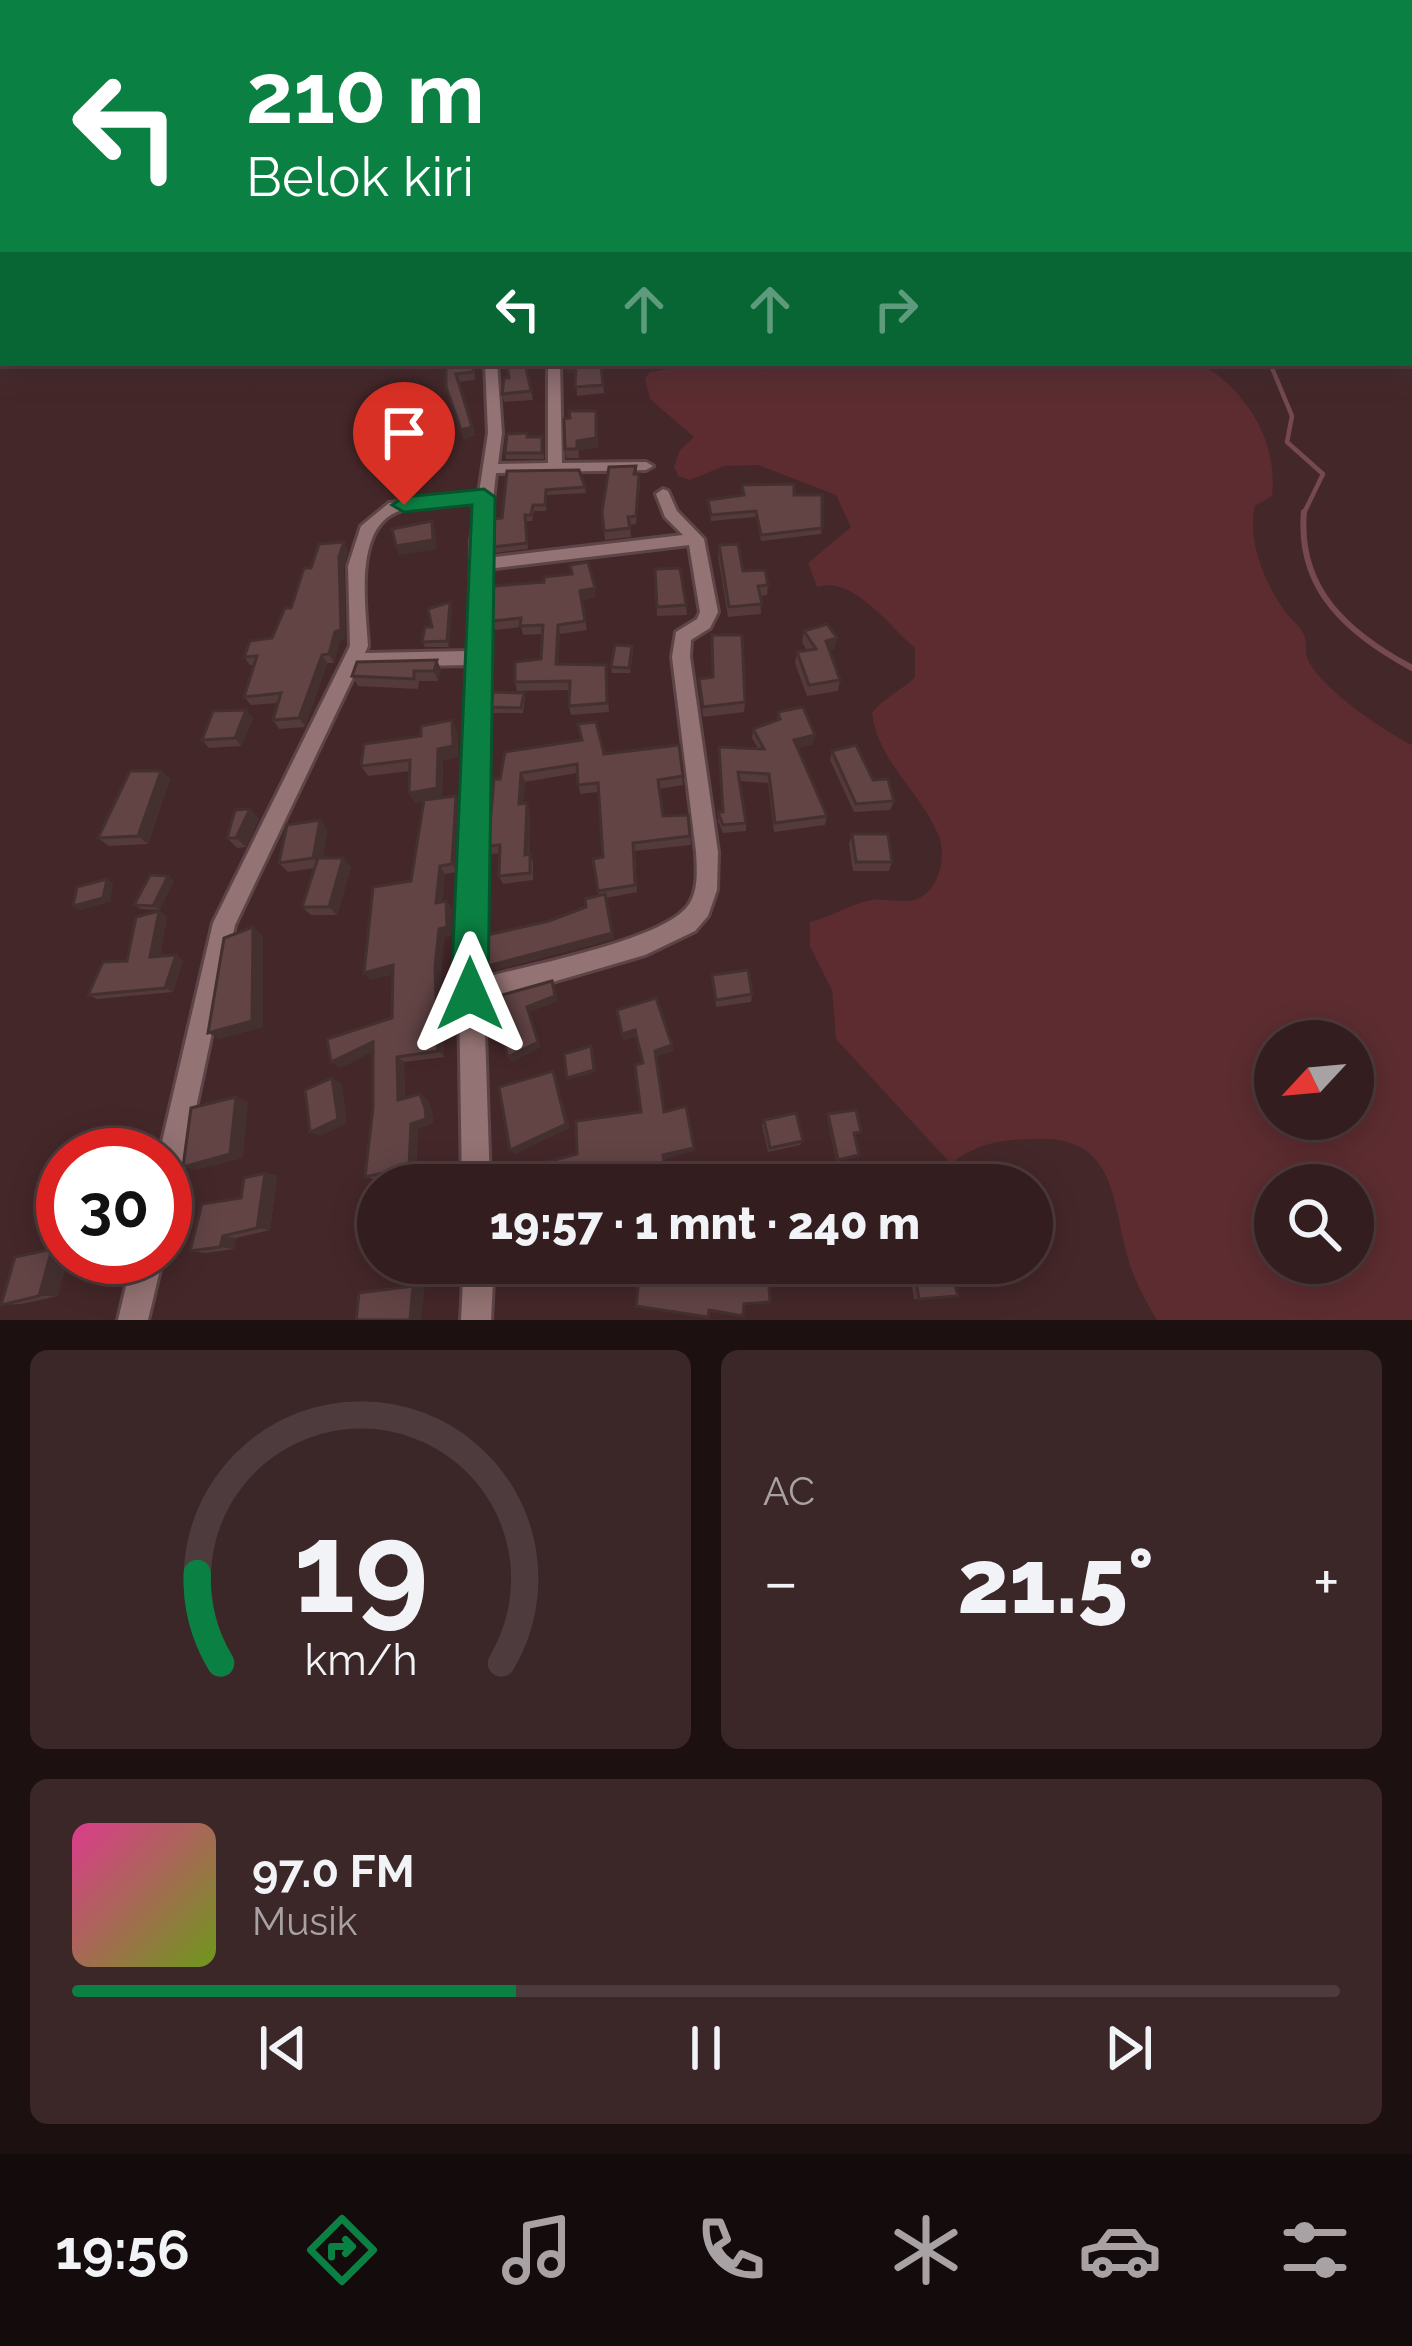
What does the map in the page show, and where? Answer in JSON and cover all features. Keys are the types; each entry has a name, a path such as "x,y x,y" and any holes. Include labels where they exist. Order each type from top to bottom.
{"street":[{"path":"475,1164 470,994 479,786 476,658 484,497 495,433 491,366"},
{"path":"554,366 555,468"},
{"path":"488,469 646,466"},
{"path":"470,994 657,938 687,923 703,900 709,882 707,852 680,657 682,637 704,623 709,612 696,539 670,513 663,494"},
{"path":"178,1128 224,923 355,660 362,626 356,566 374,518 394,506 484,497"},
{"path":"481,564 696,539"},
{"path":"355,660 476,658"},
{"path":"133,1320 142,1284"},
{"path":"476,1320 478,1284"}],"shaded area":[{"path":"685,366 1204,366 1245,403 1265,437 1273,476 1272,496 1255,506 1253,520 1256,548 1271,589 1303,632 1308,659 1317,674 1355,709 1412,745 1412,1320 1157,1320 1132,1269 1110,1187 1092,1156 1057,1140 1019,1140 979,1148 951,1164 836,1039 832,990 810,946 810,922 871,900 917,899 931,888 940,871 938,834 882,747 872,713 915,677 915,648 857,595 830,585 817,587 808,563 851,527 836,495 758,465 724,466 690,480 678,476 674,467 680,450 694,437 650,399 645,378 650,372"}],"building":[{"path":"446,366 473,366 473,372 456,374 472,427 461,430 446,387"},
{"path":"507,366 526,366 531,391 502,394 504,378 509,378"},
{"path":"576,366 601,366 603,385 575,387"},
{"path":"569,411 596,411 596,438 577,441 577,449 565,449 564,419 570,418"},
{"path":"527,433 527,437 542,437 542,453 505,453 507,434"},
{"path":"391,434 391,442 408,438 416,449 415,472 396,474 397,459 371,464 368,440"},
{"path":"636,466 636,516 628,517 630,528 604,531 609,467"},
{"path":"579,470 585,487 546,490 545,505 533,505 531,515 525,515 527,543 492,547 493,519 502,518 507,471"},
{"path":"794,484 794,495 822,495 822,528 761,535 756,511 711,515 708,500 744,495 742,485"},
{"path":"432,521 433,540 396,546 392,529"},
{"path":"344,542 339,557 341,630 335,632 329,654 322,655 299,718 273,720 281,693 244,697 257,656 244,657 250,641 272,638 319,544"},
{"path":"738,544 743,571 765,570 768,585 758,586 762,604 729,607 719,545"},
{"path":"588,562 595,588 580,591 585,621 558,625 556,664 606,665 607,703 569,706 570,681 515,682 515,662 541,659 543,625 520,626 521,618 492,621 493,586 544,582 544,577 572,574 570,565"},
{"path":"680,568 686,605 657,607 655,569"},
{"path":"450,602 447,641 422,642 425,627 432,627 428,609"},
{"path":"827,624 837,638 826,641 840,680 809,685 797,652 816,649 804,631"},
{"path":"712,635 742,635 745,702 703,707 699,679 713,677"},
{"path":"615,645 632,646 629,668 611,667"},
{"path":"437,660 434,671 414,671 414,679 352,676 357,662"},
{"path":"493,692 524,693 521,708 491,707"},
{"path":"803,707 815,735 794,740 827,816 775,823 769,774 738,772 746,823 723,825 718,812 723,812 719,747 764,749 753,729 780,719 778,712"},
{"path":"246,710 235,738 202,740 213,711"},
{"path":"452,720 453,746 438,749 437,788 409,793 410,760 361,766 364,744 421,736 421,726"},
{"path":"596,722 604,754 679,745 683,776 658,780 663,816 688,815 690,836 633,843 635,885 598,891 593,859 603,857 598,783 578,785 577,764 521,773 519,804 527,803 525,855 530,854 530,873 499,876 500,845 488,846 494,779 500,779 505,752 582,740 578,724"},
{"path":"856,745 873,780 888,779 894,801 856,804 832,751"},
{"path":"130,771 161,771 138,836 98,838"},
{"path":"456,796 452,864 440,866 436,903 446,901 447,927 439,929 435,967 438,1051 397,1057 398,1100 420,1094 425,1108 426,1119 411,1124 409,1164 366,1164 373,1042 331,1062 327,1039 392,1018 393,965 364,973 373,887 411,881 424,800"},
{"path":"250,809 236,838 227,838 235,810"},
{"path":"320,820 313,858 279,863 287,825"},
{"path":"852,834 888,834 892,862 856,862"},
{"path":"318,858 343,858 329,907 302,907"},
{"path":"150,875 168,876 153,906 134,905"},
{"path":"107,879 103,898 73,906 77,887"},
{"path":"605,894 612,933 484,967 483,936 549,921 586,907 585,899"},
{"path":"159,911 150,957 176,955 165,988 88,995 103,962 127,961 136,917"},
{"path":"253,927 252,1021 208,1033 224,938"},
{"path":"748,970 752,994 716,1000 712,975"},
{"path":"552,981 555,996 527,1007 538,1042 508,1057 499,1027 509,1023 502,995"},
{"path":"656,998 672,1045 655,1051 664,1112 686,1106 694,1148 663,1155 664,1163 660,1164 539,1164 577,1154 576,1121 641,1112 635,1065 643,1063 635,1030 622,1034 617,1010"},
{"path":"591,1046 594,1070 567,1078 564,1054"},
{"path":"553,1071 566,1124 510,1150 499,1087"},
{"path":"332,1078 338,1119 310,1132 305,1090"},
{"path":"236,1097 230,1154 192,1165 191,1108"},
{"path":"856,1110 859,1155 838,1160 828,1114"},
{"path":"796,1113 803,1141 770,1148 764,1120"},
{"path":"265,1173 257,1228 223,1236 220,1247 192,1251 202,1204 241,1198 244,1178"},
{"path":"36,1252 36,1284 42,1284 39,1296 1,1305 15,1257"},
{"path":"639,1284 769,1284 770,1302 744,1304 743,1316 709,1310 708,1317 636,1306"},
{"path":"916,1284 955,1284 958,1296 919,1299"},
{"path":"413,1286 410,1320 356,1320 359,1293"}],"waterway":[{"path":"1271,366 1292,416 1287,442 1323,474 1304,513"},
{"path":"1304,513 1304,540 1318,587 1348,624 1412,668"}],"route":[{"path":"404,505 484,497 479,542 479,786 470,994"}]}
